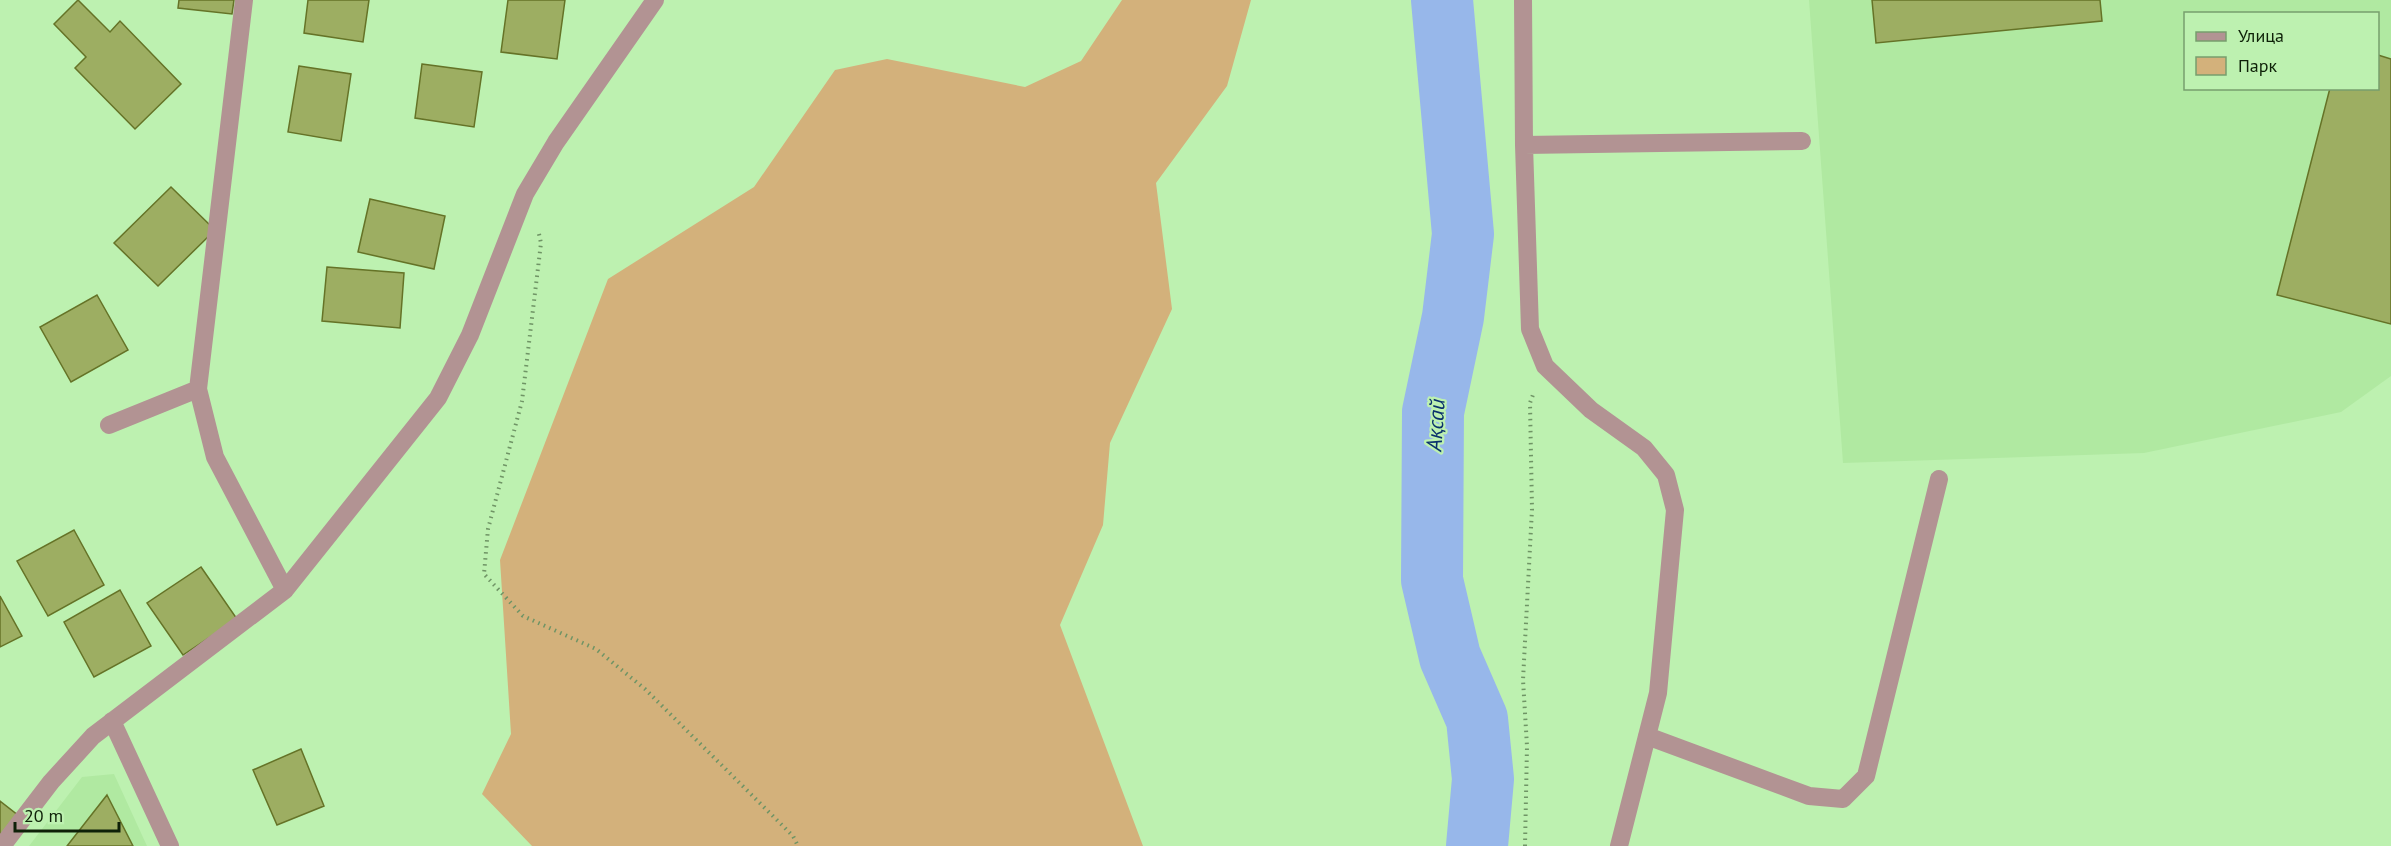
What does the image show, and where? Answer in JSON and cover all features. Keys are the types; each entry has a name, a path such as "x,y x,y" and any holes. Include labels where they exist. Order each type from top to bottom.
{"street":[{"path":"244,0 198,389 215,457 285,590"},
{"path":"2,846 51,782 93,735 285,590 438,398 470,335 525,194 556,142 655,0"},
{"path":"1523,0 1524,145 1530,329 1545,366 1591,410 1644,448 1666,475 1675,510 1658,693 1619,846"},
{"path":"1524,145 1802,141"},
{"path":"109,425 198,389"},
{"path":"1647,736 1809,796 1843,800 1866,776 1939,479"},
{"path":"112,721 170,846"}],"path":[{"path":"525,194 541,243 522,401 488,529 484,574 523,616 596,649 645,689 794,836 798,846"},
{"path":"1525,846 1527,746 1523,680 1532,509 1530,403 1545,366"}],"shaded area":[{"path":"1809,0 2391,0 2391,376 2341,412 2144,453 1843,463"},
{"path":"114,774 147,846 29,846 82,777"}],"green space":[{"path":"1122,0 1251,0 1227,86 1156,183 1172,309 1110,443 1103,525 1060,625 1143,846 532,846 482,794 511,734 500,560 608,279 754,187 835,70 887,59 1025,87 1081,61"}],"building":[{"path":"78,0 110,32 120,21 181,84 135,129 75,68 86,57 54,24"},
{"path":"179,0 234,0 232,14 178,8"},
{"path":"308,0 369,0 363,42 304,33"},
{"path":"508,0 565,0 557,59 501,52"},
{"path":"1872,0 2100,0 2102,21 1876,43"},
{"path":"2379,55 2391,59 2391,324 2277,295 2329,90 2379,90"},
{"path":"422,64 482,72 474,127 415,118"},
{"path":"299,66 351,74 341,141 288,132"},
{"path":"171,187 215,230 158,286 114,243"},
{"path":"370,199 445,216 434,269 358,252"},
{"path":"327,267 404,273 400,328 322,321"},
{"path":"97,295 128,350 71,382 40,327"},
{"path":"74,530 104,585 48,616 17,561"},
{"path":"201,567 237,619 183,655 147,603"},
{"path":"120,590 151,646 94,677 64,622"},
{"path":"0,596 22,636 0,647"},
{"path":"301,749 324,806 277,825 253,770"},
{"path":"107,795 133,846 67,846"},
{"path":"0,801 19,816 0,842"}],"waterway":[{"name":"Ақсай","path":"1442,0 1463,234 1453,317 1433,412 1432,580 1450,657 1477,719 1483,779 1477,846"}]}
